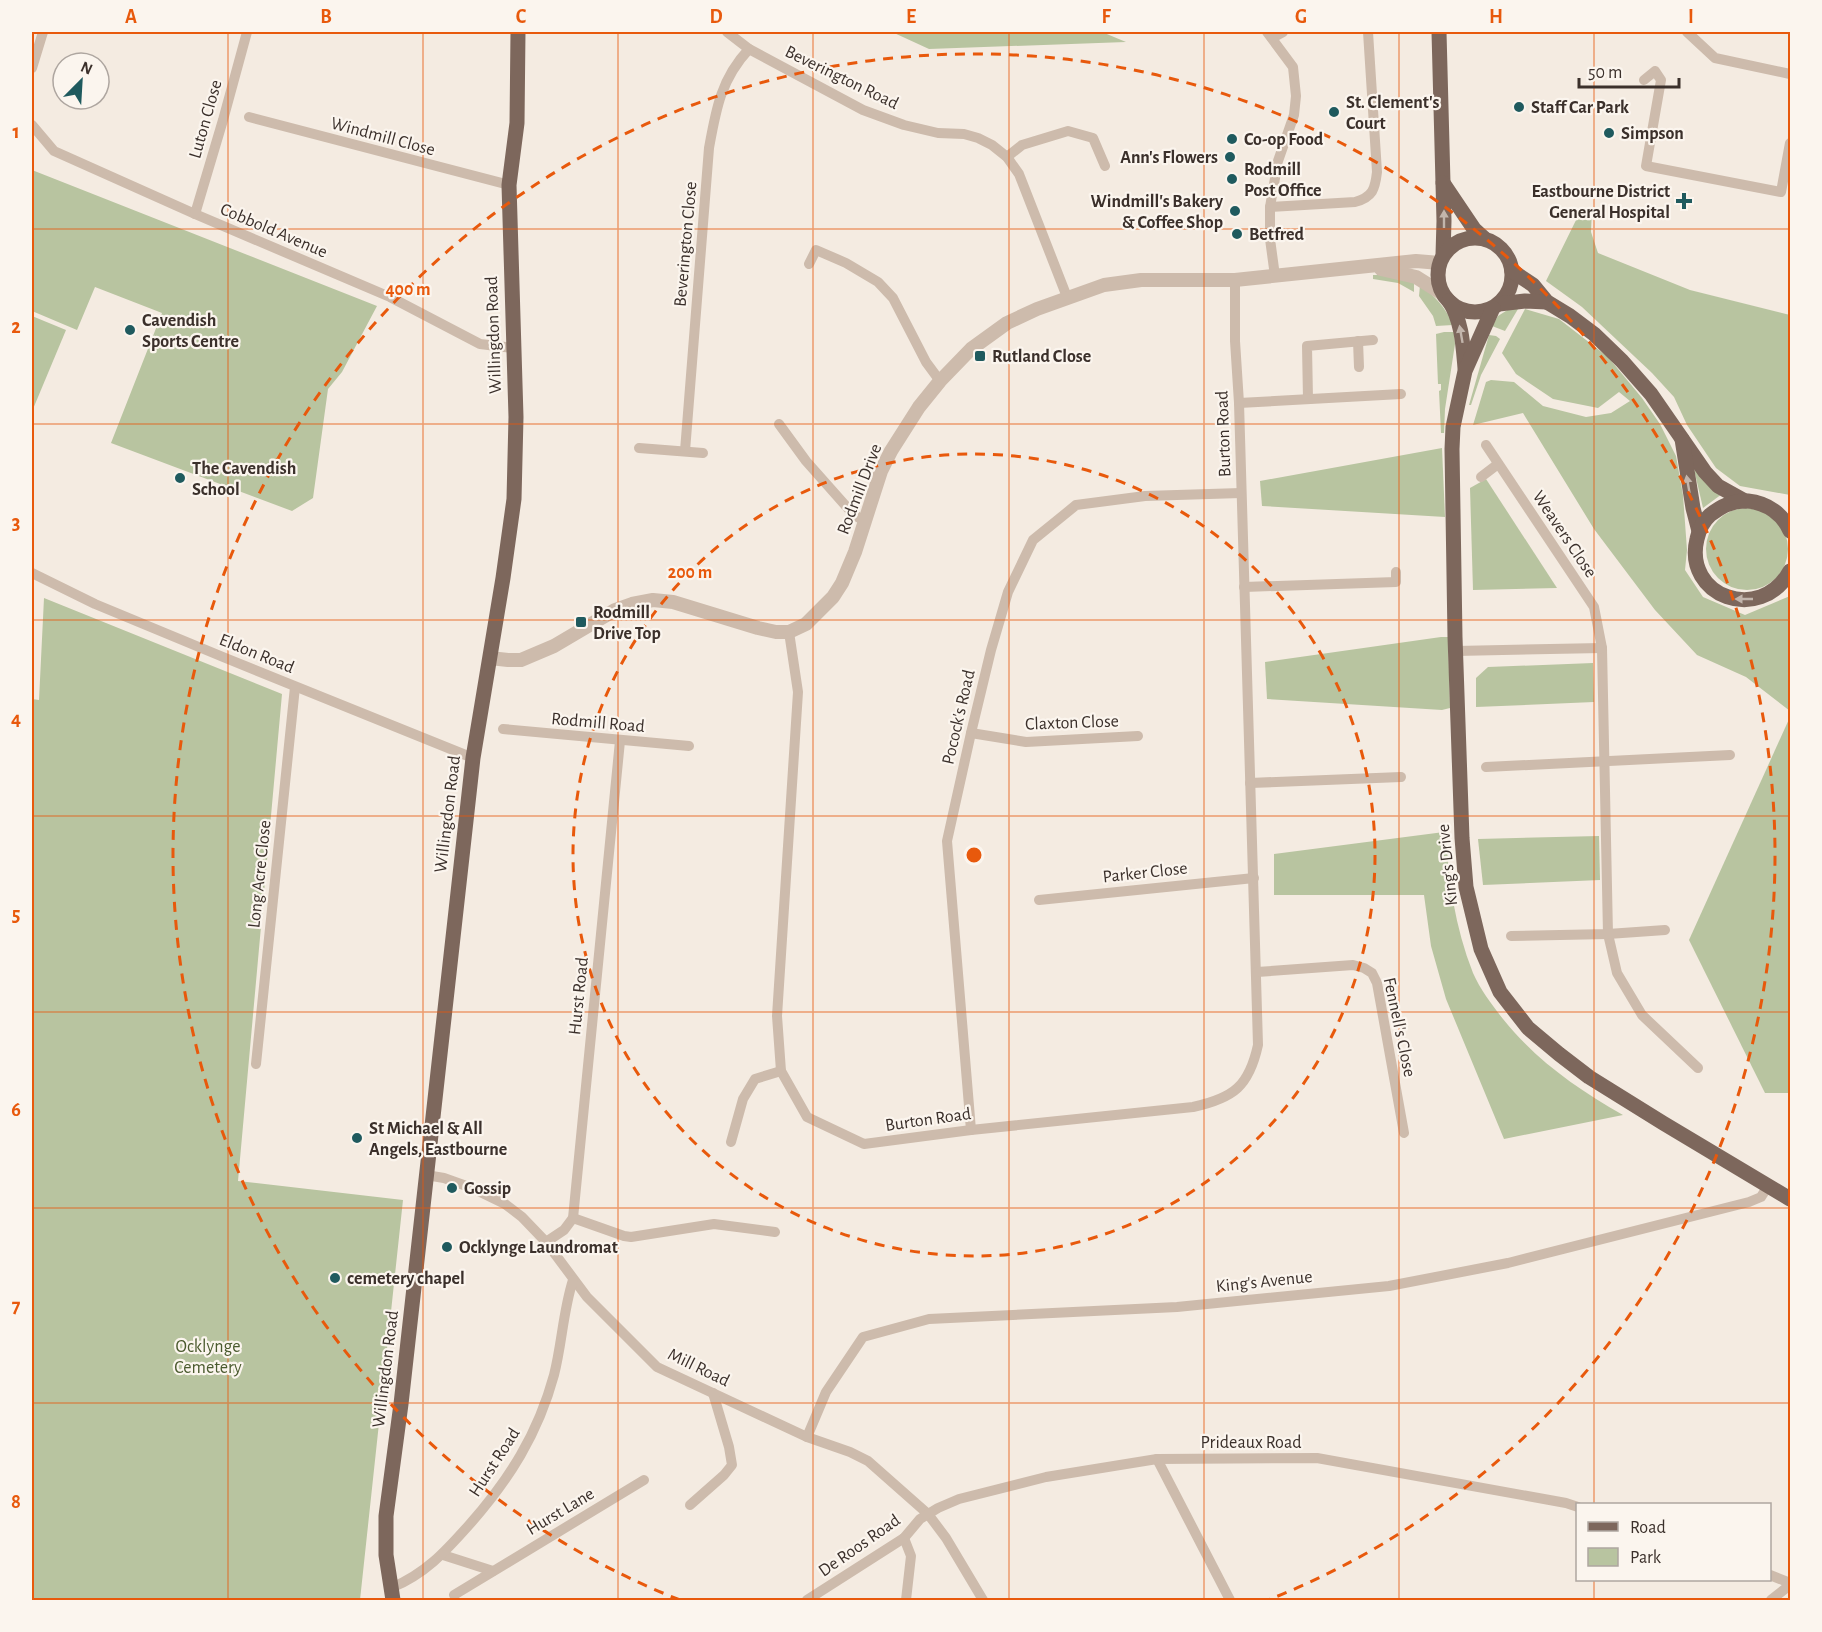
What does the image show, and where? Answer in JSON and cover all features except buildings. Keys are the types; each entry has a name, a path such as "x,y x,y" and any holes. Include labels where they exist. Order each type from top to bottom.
{"main road":[{"name":"Willingdon Road","path":"392,1594 386,1554 386,1516 402,1393 473,758 514,499 516,417 508,185 517,123 518,32"},
{"path":"1439,32 1443,183 1442,259 1438,282 1445,297 1465,311 1474,312 1525,301 1547,302"},
{"path":"1443,183 1474,229 1485,239 1503,249 1508,258 1512,271 1512,283 1506,296 1496,306"},
{"path":"1442,259 1458,242 1471,238 1485,239"},
{"path":"1512,271 1533,285 1547,302 1594,334 1651,394 1705,472 1718,486 1745,501"},
{"name":"King's Drive","path":"1445,297 1453,307 1461,331 1465,370"},
{"name":"King's Drive","path":"1496,306 1465,370 1453,427 1452,449 1462,838 1466,887 1481,949 1500,992 1528,1028 1558,1054 1589,1077 1791,1199"},
{"path":"1682,436 1693,508 1699,531"},
{"path":"1791,507 1745,501 1731,502 1718,508 1707,518 1699,531 1695,547 1697,564 1704,580 1716,592 1732,599 1749,601 1766,596 1780,587 1791,571"},
{"path":"1762,504 1776,512 1788,524 1791,531"}],"street":[{"path":"32,68 43,32"},
{"name":"Luton Close","path":"195,214 247,32"},
{"name":"Beverington Road","path":"727,32 749,49 863,110 904,125 939,133 964,134 992,145 1006,157 1019,174 1067,297"},
{"path":"1275,276 1270,239 1270,207 1278,160 1294,115 1296,96 1293,67 1269,35 1283,32"},
{"path":"1270,207 1355,202 1372,193 1376,186 1368,32"},
{"path":"1687,32 1715,58 1791,74"},
{"name":"Beverington Close","path":"685,451 707,170 714,117 723,87 749,49"},
{"path":"1644,80 1655,71 1661,80 1646,166 1786,193 1791,143"},
{"name":"Windmill Close","path":"249,117 508,185"},
{"name":"Cobbold Avenue","path":"32,125 54,152 390,297 480,344 513,348"},
{"path":"1006,157 1022,145 1068,131 1093,138 1105,166"},
{"path":"809,264 816,250 846,263 878,282 893,298 926,362 940,381"},
{"name":"Rodmill Drive","path":"789,632 806,624 834,597 855,552 881,471 919,407 971,349 1007,323 1067,297 1104,285 1141,280 1235,280 1442,259"},
{"name":"Rodmill Drive","path":"1370,266 1416,276 1445,297"},
{"name":"Burton Road","path":"789,632 798,692 777,1016 781,1071 807,1117 864,1144 971,1130 1193,1107 1213,1102 1229,1094 1243,1082 1253,1067 1258,1045 1239,403 1235,341 1235,280"},
{"path":"1308,399 1303,345 1373,340"},
{"path":"1358,342 1359,367"},
{"path":"1239,403 1401,394"},
{"path":"779,424 806,461 853,514 864,521"},
{"name":"Weavers Close","path":"1486,445 1594,607 1602,648 1608,934 1617,973 1642,1016 1698,1068"},
{"path":"639,448 703,453"},
{"path":"1481,477 1498,464"},
{"name":"Pocock's Road","path":"971,1130 947,841 991,650 1008,592 1032,540 1076,505 1145,496 1241,493"},
{"path":"1244,587 1396,582 1396,572"},
{"name":"Eldon Road","path":"32,573 95,604 473,758"},
{"path":"490,658 521,660 554,646 615,610 653,600 673,602 758,628 789,632"},
{"path":"1456,651 1602,648"},
{"name":"Long Acre Close","path":"256,1064 295,687"},
{"name":"Rodmill Road","path":"503,729 689,746"},
{"name":"Claxton Close","path":"971,733 1026,742 1138,735"},
{"name":"Hurst Road","path":"573,1218 620,741"},
{"path":"1486,767 1730,755"},
{"path":"1250,783 1401,777"},
{"name":"Parker Close","path":"1039,900 1254,878"},
{"path":"1511,936 1665,930"},
{"name":"Fennell's Close","path":"1257,972 1353,965 1364,968 1372,974 1377,983 1404,1133"},
{"path":"731,1142 743,1099 755,1079 781,1071"},
{"name":"Mill Road","path":"426,1175 444,1178 472,1188 505,1204 522,1217 546,1242 587,1297 657,1367 807,1437 868,1461 928,1514 946,1538 983,1600"},
{"name":"King's Avenue","path":"807,1437 826,1392 863,1337 929,1319 1177,1307 1389,1286 1508,1263 1749,1202 1761,1197 1768,1185"},
{"path":"546,1242 564,1230 573,1218 631,1237 714,1224 775,1232"},
{"name":"Hurst Road","path":"392,1594 443,1555 495,1496 520,1458 540,1420 554,1375 568,1295 573,1280"},
{"path":"690,1504 724,1475 732,1465 713,1393"},
{"name":"Prideaux Road","path":"928,1514 959,1499 1046,1477 1157,1459 1317,1458 1576,1506"},
{"path":"1157,1459 1230,1600"},
{"name":"Hurst Lane","path":"454,1595 644,1480"},
{"name":"De Roos Road","path":"807,1600 904,1538 920,1519 928,1514"},
{"path":"904,1538 911,1556 906,1600"},
{"path":"443,1555 493,1571"},
{"path":"1771,1575 1791,1584 1771,1600"}],"green space":[{"path":"892,32 1102,32 1126,42 929,49"},
{"path":"32,170 377,306 342,372 328,389 313,498 292,511 111,443 162,313 95,287 77,330 32,311"},
{"path":"1592,209 1591,232 1598,253 1690,290 1790,315 1790,495 1740,486 1716,468 1687,425 1674,397 1582,307 1546,281 1580,212"},
{"path":"1373,275 1383,275 1414,283 1414,292 1398,283 1373,279"},
{"path":"1420,285 1440,303 1453,325 1436,326 1433,316 1419,296"},
{"path":"1509,309 1518,309 1505,331 1492,326 1498,316"},
{"path":"1525,309 1559,319 1608,357 1660,424 1676,456 1683,495 1687,550 1685,570 1703,597 1745,615 1790,596 1790,711 1746,677 1697,655 1655,610 1594,529 1523,413 1473,425 1486,382 1491,380 1514,382 1543,406 1586,417 1611,413 1630,401 1619,392 1598,408 1553,399 1516,374 1502,353"},
{"path":"32,316 66,330 33,409 32,409"},
{"path":"1454,332 1455,344 1445,409 1444,433 1441,433 1439,391 1441,384 1438,384 1436,334"},
{"path":"1489,335 1500,339 1481,375 1471,405 1469,405"},
{"path":"1442,448 1445,517 1262,506 1260,481"},
{"path":"1693,465 1722,494 1703,508"},
{"path":"1486,479 1557,588 1473,590 1470,488"},
{"path":"1747,508 1763,511 1776,520 1785,533 1788,549 1785,565 1776,578 1763,587 1747,590 1731,587 1718,578 1709,565 1706,549 1709,533 1718,520 1731,511"},
{"name":"Ocklynge Cemetery","path":"44,598 282,694 238,1181 403,1200 360,1600 32,1600 32,699 39,700"},
{"path":"1448,637 1450,708 1442,710 1267,699 1265,662"},
{"path":"1593,663 1594,702 1476,707 1476,678 1488,667"},
{"path":"1790,717 1790,1093 1765,1093 1689,940"},
{"path":"1446,831 1457,921 1473,973 1483,991 1499,1014 1529,1048 1573,1084 1623,1115 1504,1139 1446,999 1431,946 1424,895 1274,895 1274,854"},
{"path":"1599,836 1600,880 1483,885 1478,839"}],"place":[{"name":"Staff Car Park","path":"1519,107"},
{"name":"St. Clement's Court","path":"1334,112"},
{"name":"Simpson","path":"1609,133"},
{"name":"Co-op Food","path":"1232,139"},
{"name":"Ann's Flowers","path":"1230,157"},
{"name":"Rodmill Post Office","path":"1232,179"},
{"name":"Eastbourne District General Hospital","path":"1684,201"},
{"name":"Windmill's Bakery & Coffee Shop","path":"1235,211"},
{"name":"Betfred","path":"1237,234"},
{"name":"Cavendish Sports Centre","path":"130,330"},
{"name":"Rutland Close","path":"980,356"},
{"name":"The Cavendish School","path":"180,478"},
{"name":"Rodmill Drive Top","path":"581,622"},
{"name":"St Michael & All Angels, Eastbourne","path":"357,1138"},
{"name":"Gossip","path":"452,1188"},
{"name":"Ocklynge Laundromat","path":"447,1247"},
{"name":"cemetery chapel","path":"335,1278"}]}
